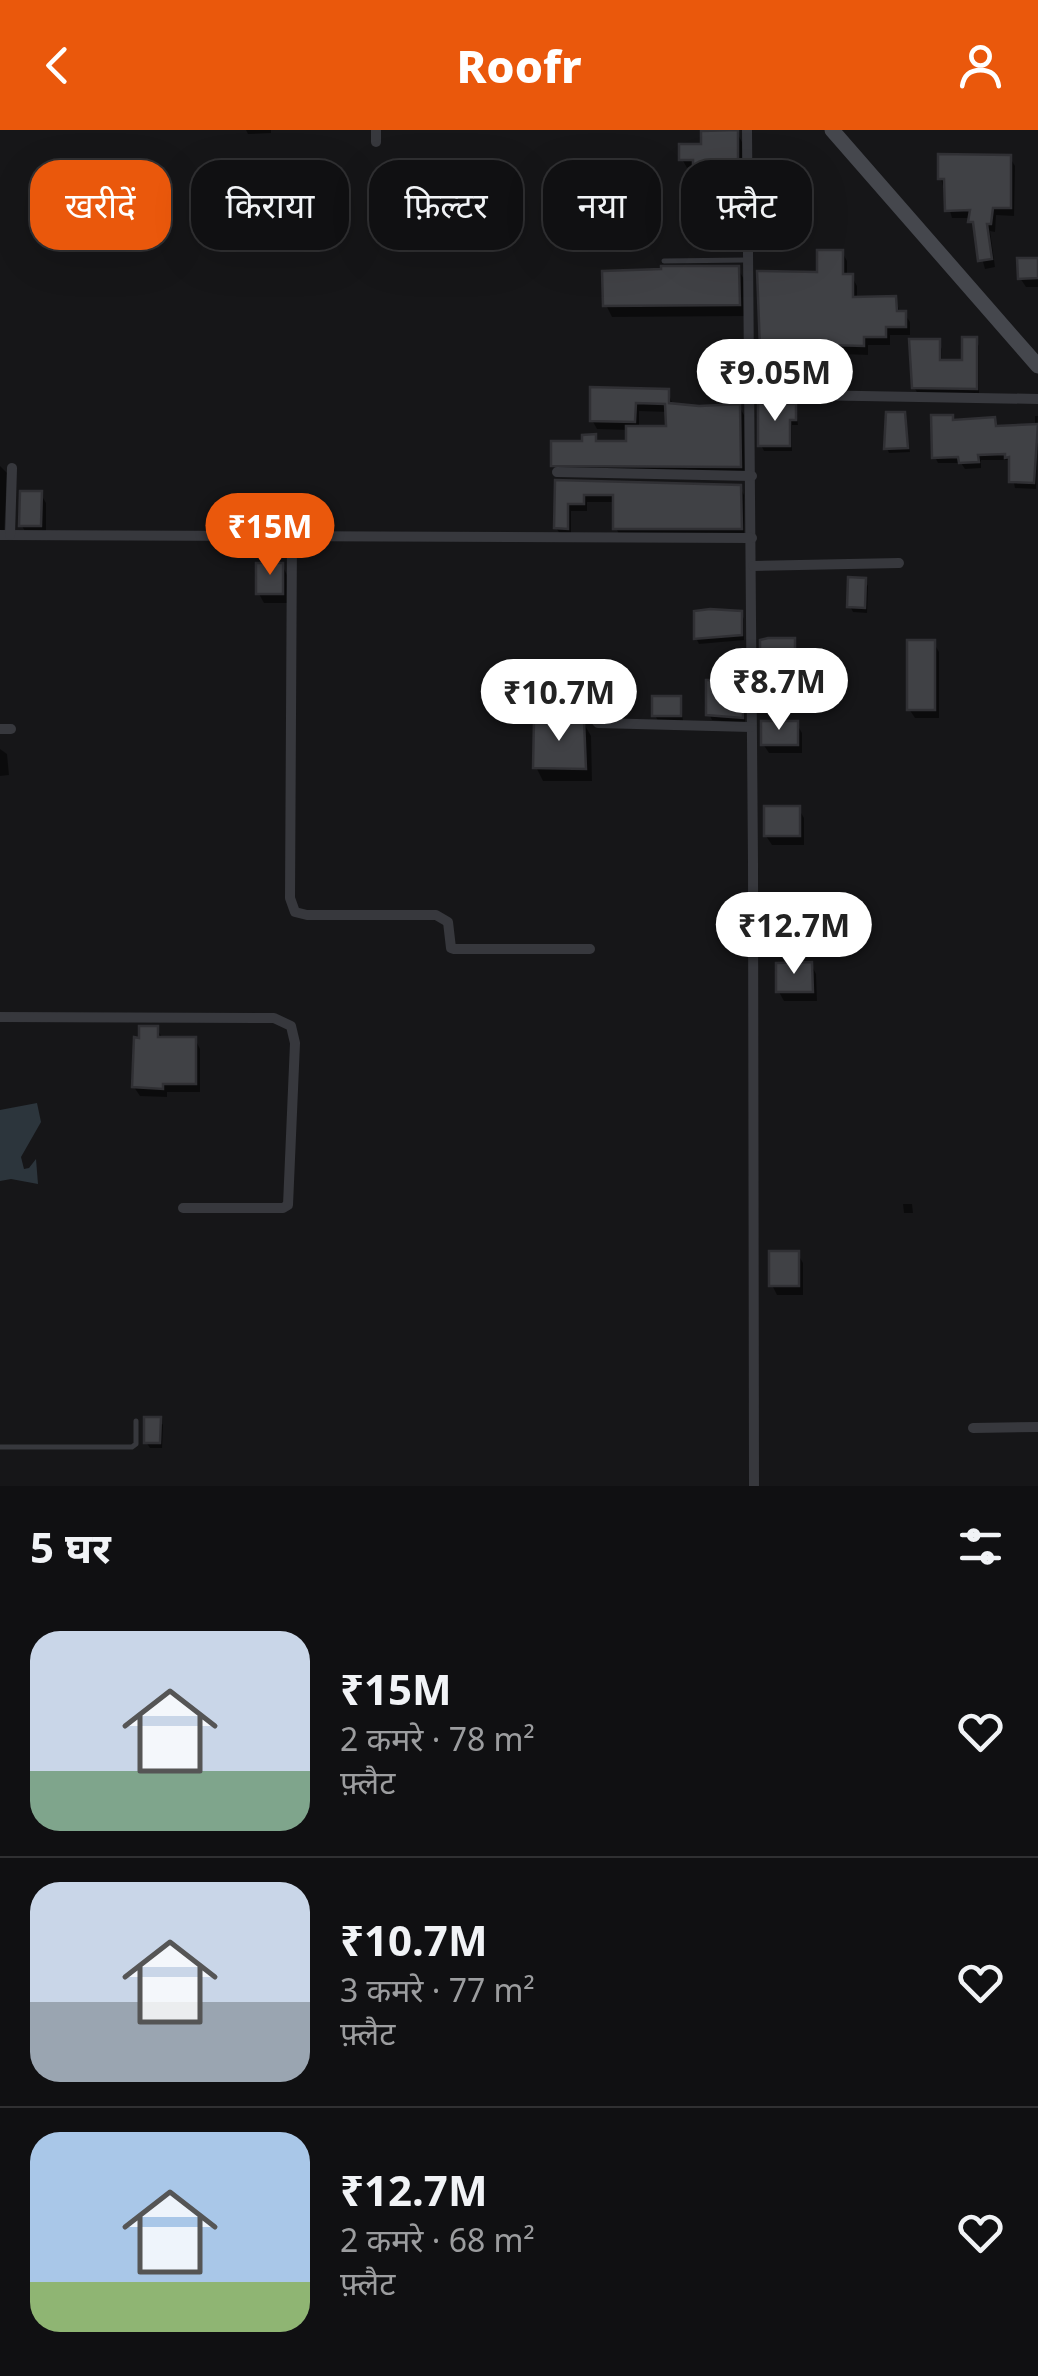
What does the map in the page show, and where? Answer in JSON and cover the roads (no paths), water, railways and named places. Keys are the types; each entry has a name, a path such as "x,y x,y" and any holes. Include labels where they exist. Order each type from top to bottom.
{"main road":[{"path":"832,130 1035,356"}],"street":[{"path":"747,130 753,566 754,1486"},
{"path":"751,394 1038,398"},
{"path":"12,468 5,535 752,538"},
{"path":"557,472 752,476"},
{"path":"292,535 290,898 295,912 436,915 448,922 450,948 454,950 590,950"},
{"path":"753,566 898,563"},
{"path":"590,686 592,720 598,723 751,727"},
{"path":"0,1018 274,1018 291,1026 295,1043 288,1204 282,1208 183,1208"},
{"path":"974,1428 1038,1427"}],"lane":[{"path":"664,261 750,260"},
{"path":"0,1447 132,1447 136,1444 136,1421"}]}
